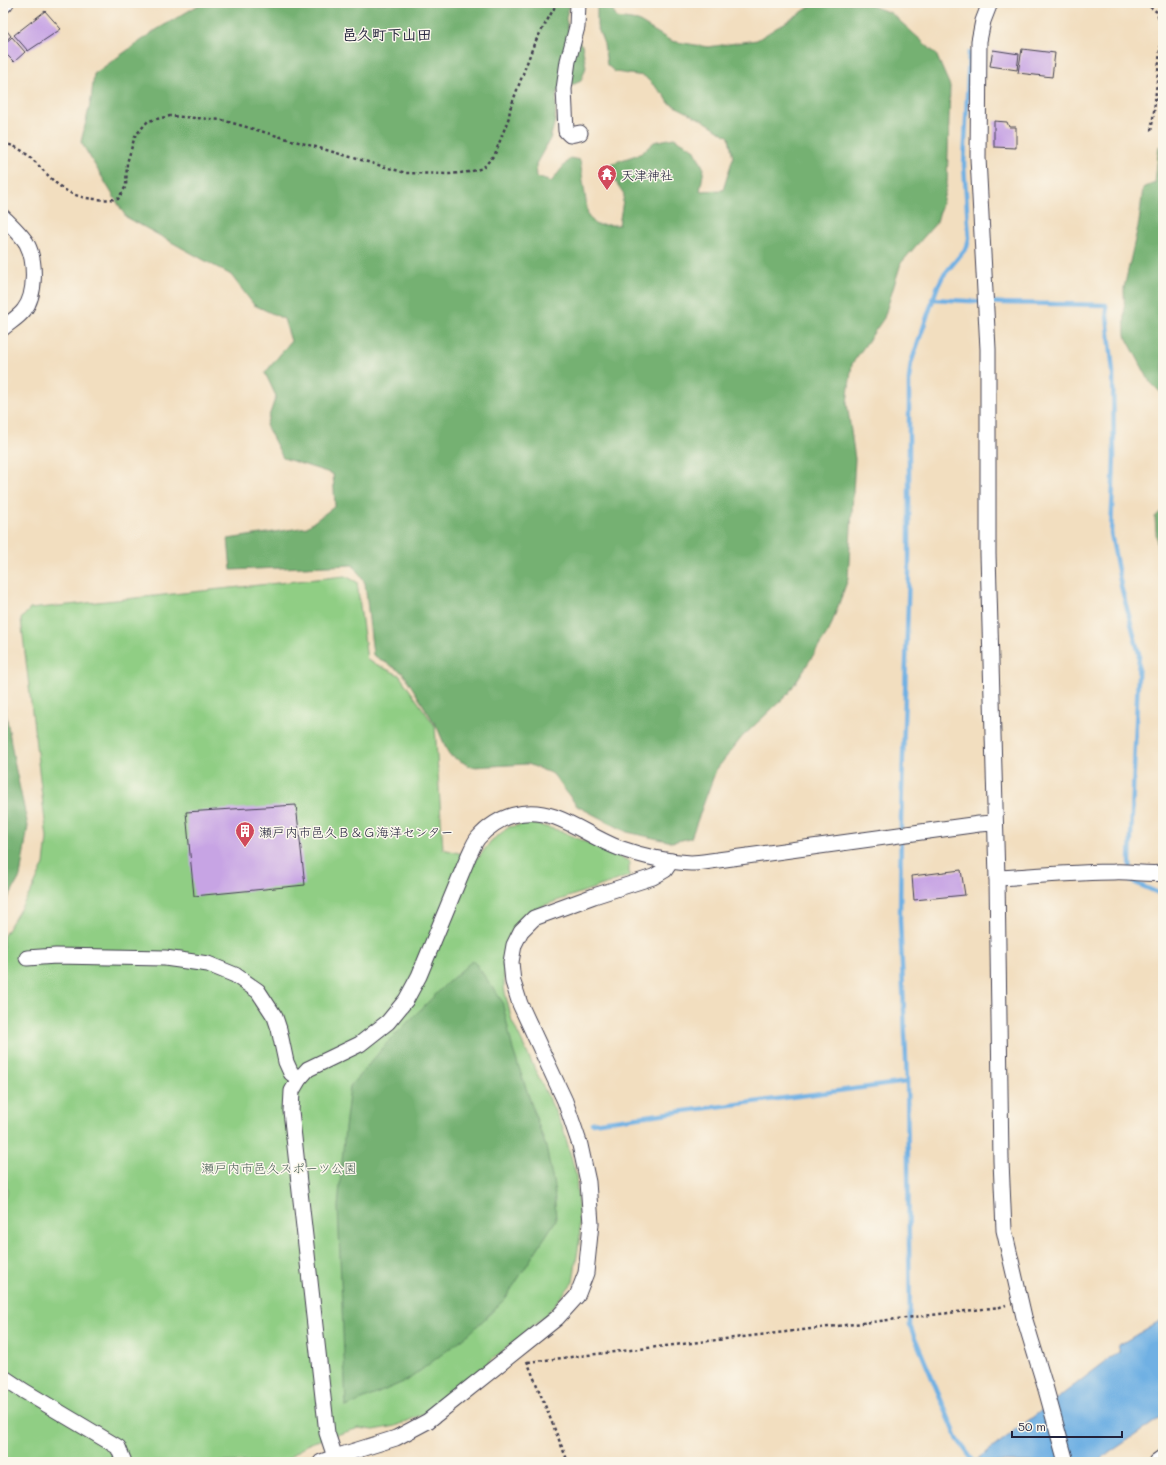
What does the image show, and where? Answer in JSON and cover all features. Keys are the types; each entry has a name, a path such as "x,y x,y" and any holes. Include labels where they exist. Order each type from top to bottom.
{"street":[{"path":"3,6 6,3"},
{"path":"578,3 577,27 568,61 564,88 566,131 570,136 580,133"},
{"path":"990,3 983,21 979,41 978,158 988,349 988,554 997,878 1001,1161 1004,1230 1020,1300 1066,1462"},
{"path":"3,217 27,243 32,259 33,283 31,298 24,310 3,328"},
{"path":"671,861 665,870 653,877 594,896 534,918 520,931 514,945 511,962 513,982 520,1004 565,1101 580,1145 588,1182 591,1224 586,1273 577,1296 557,1318 428,1421 396,1438 328,1460 327,1433 291,1111 292,1091 298,1079 308,1069 360,1044 388,1022 406,1000 419,976 469,854 477,839 492,825 504,818 520,813 538,812 556,817 618,847 648,857 691,863 995,823"},
{"path":"997,878 1129,872 1154,874 1163,873"},
{"path":"27,958 56,956 165,958 208,964 235,975 258,991 275,1017 286,1062 291,1073 298,1079"},
{"path":"3,1376 24,1391 118,1448 124,1462"},
{"path":"1156,1462 1163,1457"}],"path":[{"path":"3,144 7,144 23,151 51,180 68,192 95,200 118,200 126,186 128,163 135,136 148,121 170,116 222,120 406,173 450,174 469,172 483,168 495,154 534,44 557,3"},
{"path":"1145,3 1157,12 1162,30 1151,131"},
{"path":"528,1362 1000,1307 1020,1300"},
{"path":"517,1350 528,1362 568,1462"}],"green space":[{"path":"202,3 569,3 566,19 569,31 582,45 586,67 581,81 557,92 555,121 550,139 536,164 537,177 551,182 570,158 580,160 588,215 596,225 619,225 624,194 611,175 613,163 642,153 654,142 674,138 694,149 704,169 700,191 723,190 733,158 729,137 704,121 669,103 665,96 644,76 615,72 607,65 604,44 597,26 597,3 608,3 617,18 638,21 671,41 708,47 757,40 813,5 820,3 864,3 891,13 936,54 950,86 947,185 937,222 901,263 884,318 852,364 847,403 855,459 848,579 829,631 788,694 742,737 716,770 691,838 672,842 627,832 577,806 553,774 528,764 472,767 449,755 437,727 403,673 373,655 365,583 353,565 231,570 228,539 307,527 335,506 333,474 283,458 266,425 276,396 265,373 291,341 284,319 254,305 231,275 126,217 81,142 91,100 94,74 156,30"},
{"path":"1159,146 1163,148 1163,395 1150,382 1125,335 1124,288 1139,222 1143,188 1155,183"},
{"path":"1163,509 1163,583 1159,574 1155,517"},
{"name":"瀬戸内市邑久スポーツ公園","path":"345,576 357,582 367,660 399,675 435,726 443,849 478,858 491,841 509,827 531,823 561,831 629,861 629,876 527,912 514,927 504,948 504,988 512,1021 563,1128 576,1174 580,1236 573,1282 547,1314 432,1410 396,1426 374,1430 359,1428 307,1444 288,1459 281,1462 3,1462 3,1199 7,1192 3,1153 3,937 33,888 44,864 47,838 21,619 30,609"},
{"path":"3,696 15,766 28,826 20,877 3,907"},
{"path":"473,960 502,1001 513,1050 546,1147 554,1186 556,1220 505,1299 470,1333 408,1380 346,1407 338,1207 350,1086 389,1041 445,985"}],"water":[{"path":"1163,1319 1163,1416 1096,1462 974,1462 1118,1352 1119,1345"}],"building":[{"path":"45,11 61,29 28,51 14,35"},
{"path":"3,26 11,36 3,43"},
{"path":"12,37 25,52 14,62 3,51 3,45"},
{"path":"1022,49 1055,53 1052,77 1018,73"},
{"path":"993,50 1019,54 1017,70 990,66"},
{"path":"994,121 1007,122 1009,127 1016,127 1016,148 994,147"},
{"name":"瀬戸内市邑久Ｂ＆Ｇ海洋センター","path":"296,805 305,885 194,896 186,812"},
{"path":"961,870 965,895 914,900 912,876"}],"waterway":[{"path":"969,53 964,165 969,238 967,247 943,276 937,288 911,363 909,379 909,571 901,818 900,919 907,1082 910,1326 958,1440 974,1462"},
{"path":"932,299 1004,303 1106,305 1113,372 1114,457 1111,533 1121,586 1139,654 1130,860 1131,881 1163,895"},
{"path":"592,1123 907,1082"}],"place":[{"name":"天津神社","path":"607,191"},
{"name":"瀬戸内市邑久Ｂ＆Ｇ海洋センター","path":"245,848"}],"district":[{"name":"邑久町下山田","path":"387,34"}]}
